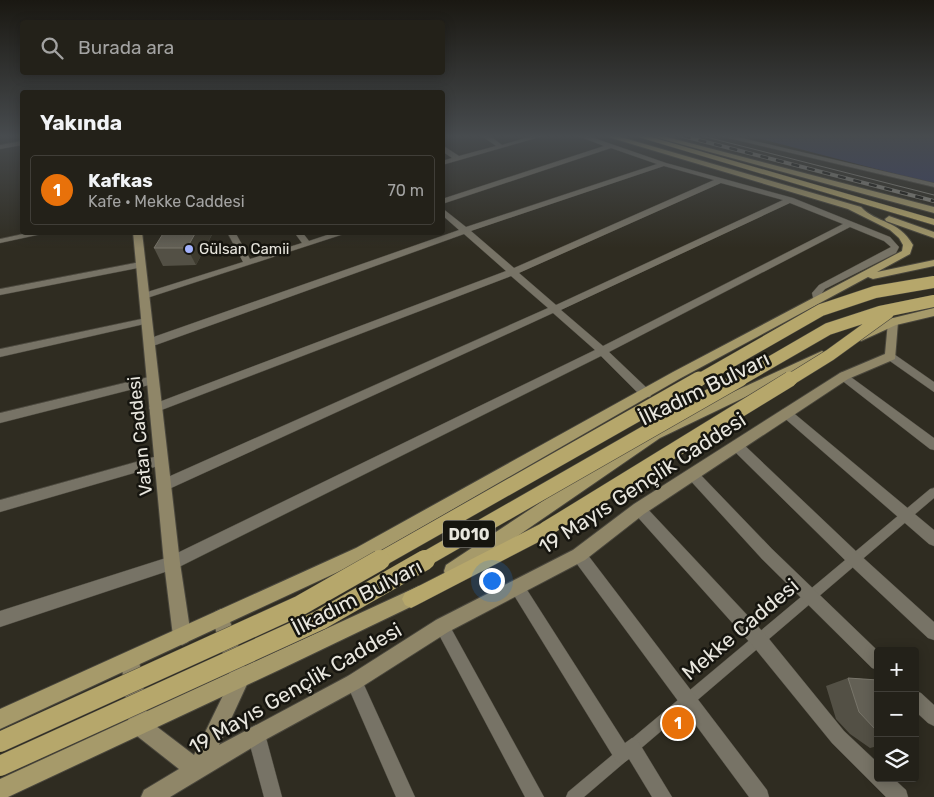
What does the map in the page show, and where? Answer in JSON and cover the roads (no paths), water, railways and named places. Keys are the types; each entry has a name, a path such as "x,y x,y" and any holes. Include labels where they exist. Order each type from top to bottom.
{"highway":[{"path":"769,173 934,222"},
{"name":"İlkadım Bulvarı","path":"0,742 301,605 821,310 876,292 934,282"},
{"name":"İlkadım Bulvarı","path":"0,766 320,620 828,329 861,316 894,314 934,301"},
{"path":"411,599 546,529 894,314"}],"main road":[{"path":"717,173 721,176 721,180"},
{"path":"731,173 851,207 934,235"},
{"path":"795,173 934,210"},
{"path":"851,207 893,228 903,236 908,244 907,252 904,255 855,280"},
{"name":"Vatan Caddesi","path":"137,235 172,563 182,636"},
{"path":"855,280 934,263"},
{"name":"İlkadım Bulvarı","path":"0,719 362,553 677,375 855,280"},
{"name":"İlkadım Bulvarı","path":"0,790 411,599 655,434 894,314 934,312"},
{"path":"891,356 894,314"},
{"name":"19 Mayıs Gençlik Caddesi","path":"151,797 256,734 354,682 442,626 579,555 639,510 692,474 844,376 891,356"},
{"path":"130,660 139,725 198,770 240,680 221,618"}],"street":[{"path":"445,201 529,173"},
{"path":"149,343 466,230 636,173"},
{"path":"697,173 790,200 893,243 895,247 893,251 822,287 817,292 817,300"},
{"path":"883,173 934,185"},
{"path":"156,408 513,272 721,180"},
{"path":"445,193 452,199"},
{"path":"164,485 555,309 790,200"},
{"path":"445,212 602,350 646,394"},
{"path":"0,619 172,563 602,350 850,224"},
{"path":"0,241 31,235"},
{"path":"233,235 248,263"},
{"path":"300,235 307,245"},
{"path":"144,296 337,235"},
{"path":"0,292 140,265"},
{"path":"0,353 146,321"},
{"path":"891,356 934,388"},
{"path":"844,376 934,445"},
{"path":"0,418 152,380"},
{"path":"786,413 934,539"},
{"path":"737,446 854,559 934,632"},
{"path":"0,506 161,460"},
{"path":"692,474 767,554 874,658"},
{"name":"Mekke Caddesi","path":"572,797 934,492"},
{"path":"639,510 758,640 838,737 874,772"},
{"path":"579,555 686,701 760,797"},
{"path":"517,587 627,751 663,797"},
{"path":"442,626 535,797"},
{"path":"354,682 406,797"},
{"path":"919,703 934,717"},
{"path":"256,734 273,797"},
{"path":"884,782 899,797"}],"tram line":[{"path":"848,173 934,195"}],"railway":[{"path":"827,173 934,201"}],"place":[{"name":"Gülsan Camii","path":"189,249"},
{"name":"Kafkas","path":"678,723"}]}
